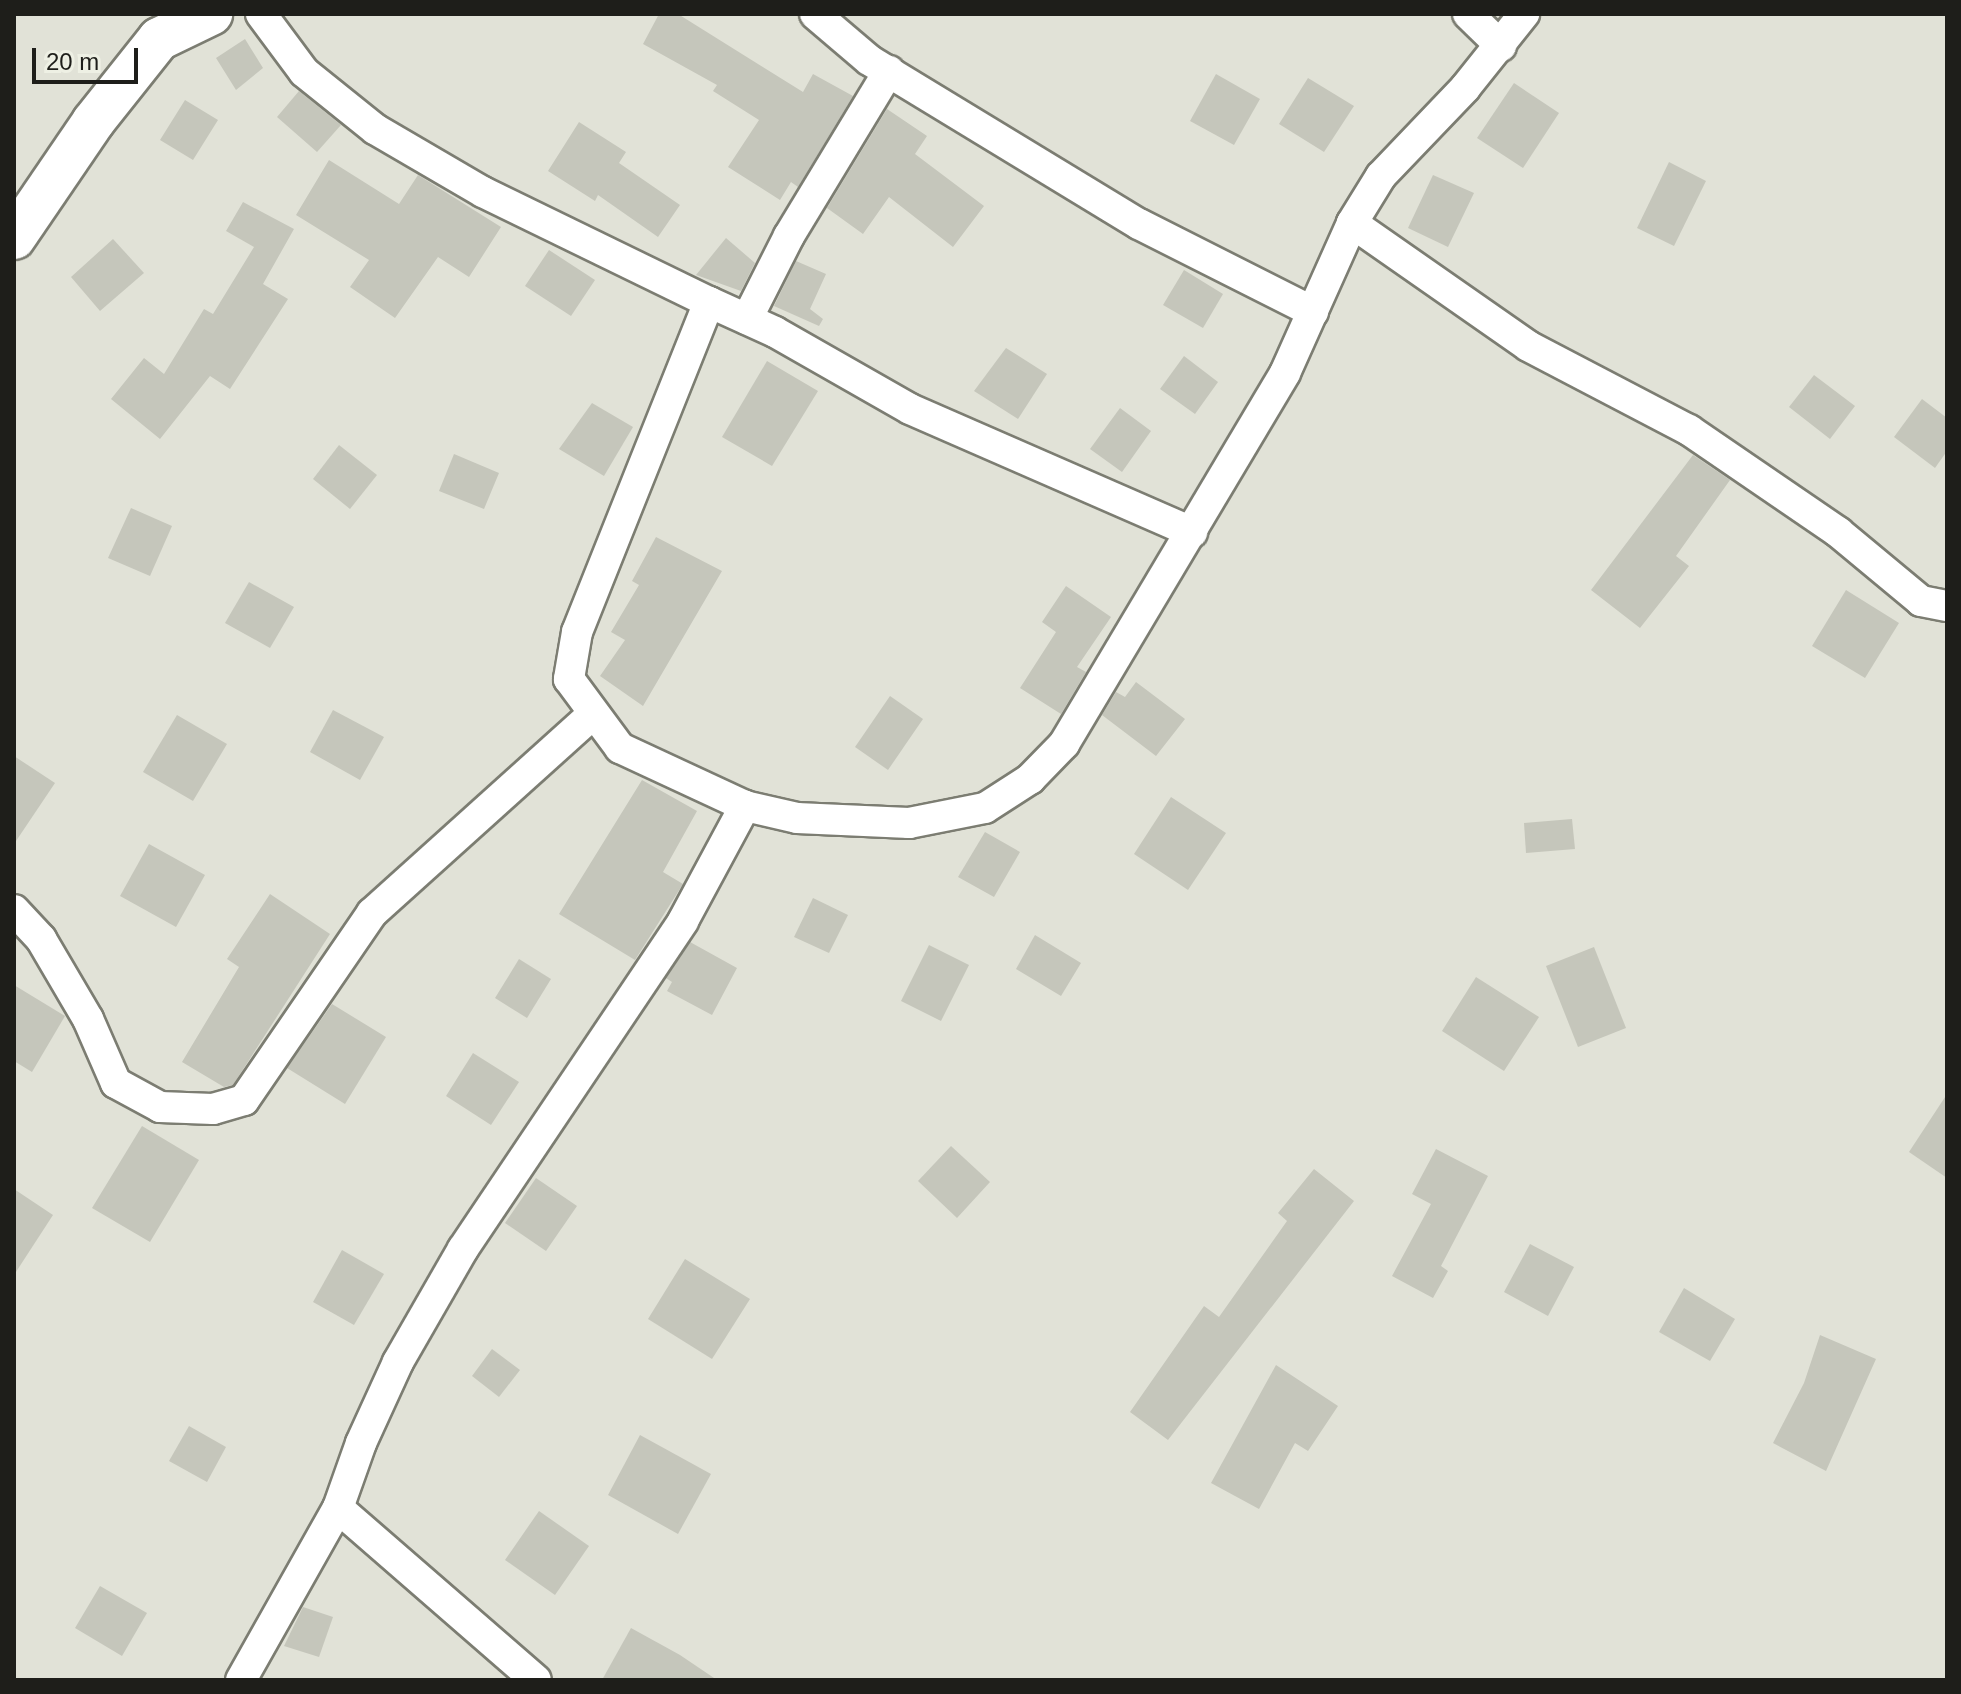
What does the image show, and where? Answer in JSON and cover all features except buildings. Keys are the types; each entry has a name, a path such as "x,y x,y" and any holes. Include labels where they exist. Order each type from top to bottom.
{"main road":[{"path":"17,227 159,39 211,14"}],"street":[{"path":"261,14 304,72 375,129 483,192 747,319 910,409 1192,532"},
{"path":"815,14 889,71 1139,224 1313,312"},
{"path":"1468,14 1501,46"},
{"path":"709,302 577,632 569,679 592,715 620,748 745,806 797,818 909,823 985,808 1030,779 1064,744 1285,373 1352,223 1381,176 1501,46 1524,14"},
{"path":"747,319 789,236 889,71"},
{"path":"1352,223 1528,346 1689,430 1838,532 1921,601 1947,606"},
{"path":"14,910 41,939 88,1019 116,1083 160,1107 213,1109 244,1100 372,913 592,715"},
{"path":"241,1680 338,1508 361,1443 420,1324 463,1249 683,921 745,806"},
{"path":"338,1508 536,1680"}]}
